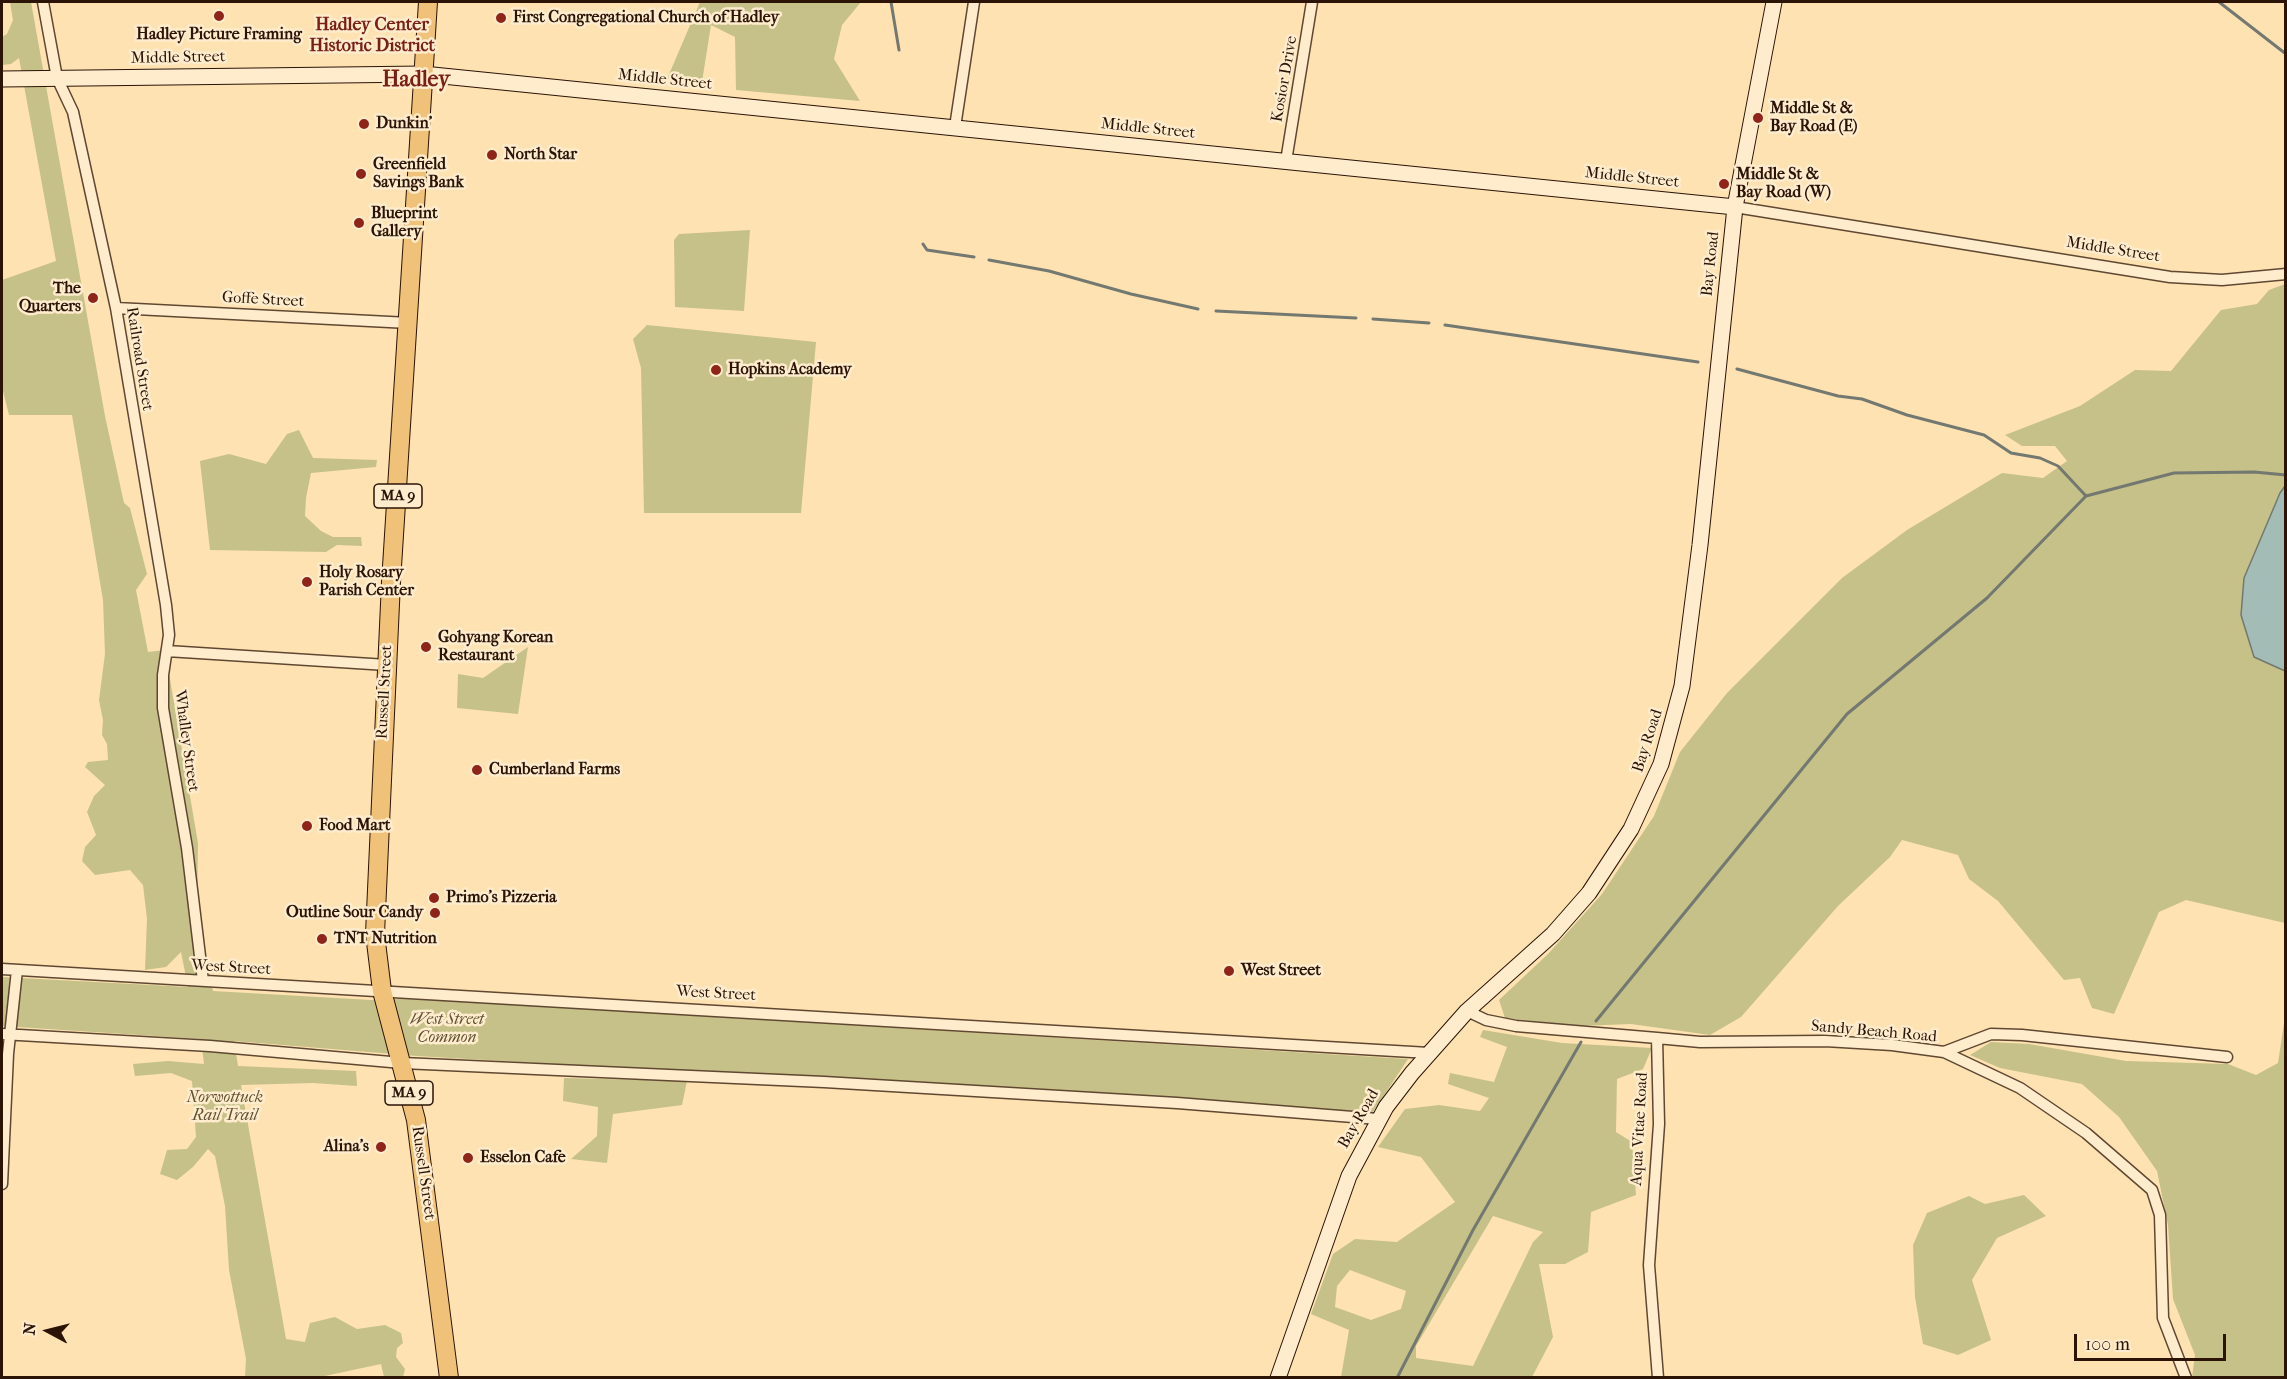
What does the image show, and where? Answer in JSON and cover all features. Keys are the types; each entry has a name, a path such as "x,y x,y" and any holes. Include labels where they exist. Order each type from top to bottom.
{"highway":[{"name":"Russell Street","path":"428,2 387,665 375,892 375,934 382,991 416,1120 449,1377"}],"main road":[{"name":"Bay Road","path":"1278,1377 1349,1176 1378,1119 1398,1090 1467,1011 1553,934 1589,893 1631,829 1653,783 1668,744 1682,686 1700,545 1735,207 1773,2"},
{"name":"Middle Street","path":"2,79 423,74 1735,207"}],"street":[{"name":"Railroad Street","path":"43,2 57,78 73,112 116,308 166,605 169,635 167,651"},
{"path":"955,127 974,2"},
{"name":"Kosior Drive","path":"1286,161 1312,2"},
{"name":"Middle Street","path":"1735,207 2170,277 2222,280 2286,274"},
{"name":"Goffe Street","path":"116,308 409,323"},
{"path":"167,651 387,665"},
{"name":"Whalley Street","path":"167,651 163,675 163,708 187,848 203,981"},
{"name":"West Street","path":"2,969 1429,1053"},
{"path":"2,1184 5,1034 17,970"},
{"path":"1467,1011 1486,1020 1516,1026 1657,1038"},
{"path":"5,1034 210,1046 402,1063 818,1082 1177,1103 1378,1119"},
{"name":"Sandy Beach Road","path":"1657,1038 1700,1042 1825,1041 1892,1045 1944,1052 1991,1035 2022,1035 2227,1057"},
{"name":"Aqua Vitae Road","path":"1657,1038 1659,1124 1649,1265 1658,1377"},
{"path":"1944,1052 2020,1088 2086,1133 2152,1190 2160,1215 2163,1318 2187,1377"}],"green space":[{"path":"10,2 31,2 105,416 124,503 130,508 147,574 136,590 148,652 165,650 198,843 197,907 213,991 371,1000 404,998 1408,1059 1373,1112 417,1056 234,1041 238,1066 356,1071 357,1086 313,1083 241,1085 286,1339 305,1342 310,1323 335,1317 357,1329 385,1325 401,1333 403,1343 397,1348 396,1357 405,1369 403,1377 384,1377 381,1364 320,1377 245,1377 246,1359 229,1270 225,1206 215,1156 208,1149 193,1167 177,1180 160,1174 167,1150 187,1149 196,1137 192,1081 171,1073 135,1076 133,1064 168,1061 204,1064 201,1039 2,1026 2,977 188,987 181,952 166,967 145,970 147,919 143,885 130,870 95,875 82,861 85,847 96,835 87,812 94,796 105,785 85,767 88,762 108,760 107,744 102,735 103,720 99,700 105,654 103,600 72,415 9,415 2,387 2,280 56,261 19,58 11,64 2,65 2,37 7,34 13,20"},
{"path":"700,2 861,2 842,25 834,59 860,101 736,90 735,37 711,25 702,82 667,79"},
{"path":"750,230 744,311 675,307 674,240 679,234"},
{"path":"2285,284 2285,488 2278,497 2244,578 2282,670 2285,671 2285,923 2186,900 2159,912 2114,1014 2092,1008 2080,978 2064,980 1998,901 1969,879 1958,855 1902,840 1890,857 1838,906 1741,1017 1710,1035 1631,1024 1579,1026 1505,1018 1499,1000 1548,954 1602,894 1654,816 1680,752 1727,693 1842,578 1907,530 2002,473 2043,478 2067,461 2055,446 2022,446 2005,435 2080,406 2135,370 2171,371 2221,310 2257,304 2269,290"},
{"path":"647,325 816,342 801,513 644,513 641,368 633,339"},
{"path":"299,430 313,458 377,460 376,467 311,473 306,498 305,516 321,531 333,537 361,537 362,546 337,545 326,552 210,550 200,461 229,454 266,464 287,434"},
{"path":"528,647 518,714 457,708 458,674 483,678"},
{"path":"2285,1017 2285,1377 2192,1377 2195,1355 2173,1299 2168,1225 2157,1171 2119,1117 2082,1084 2000,1068 1970,1055 1991,1042 2029,1044 2126,1061 2228,1064 2256,1075 2278,1063"},
{"path":"1483,1030 1562,1043 1652,1048 1643,1069 1617,1079 1616,1132 1632,1142 1636,1195 1591,1212 1588,1252 1565,1264 1539,1264 1553,1337 1532,1377 1341,1377 1349,1330 1311,1314 1333,1254 1355,1239 1397,1242 1455,1202 1421,1157 1378,1147 1405,1109 1439,1105 1480,1111 1489,1098 1448,1084 1450,1073 1494,1082 1507,1047 1480,1037","holes":["1493,1216 1543,1232 1533,1242 1473,1366 1416,1358 1416,1346","1350,1270 1406,1291 1401,1309 1371,1320 1335,1307 1337,1286"]},
{"path":"564,1078 687,1081 682,1105 613,1114 607,1163 571,1159 597,1136 598,1107 563,1101"},
{"path":"2024,1195 2046,1216 1997,1238 1972,1280 1991,1340 1958,1355 1923,1344 1915,1297 1913,1245 1927,1213 1969,1196 1985,1204"}],"water":[{"path":"2285,486 2285,671 2254,657 2241,615 2244,578"}],"waterway":[{"path":"891,2 899,50"},
{"path":"2219,2 2286,54"},
{"path":"923,244 927,250 974,257"},
{"path":"989,260 1049,271 1131,294 1198,309"},
{"path":"1216,311 1356,318"},
{"path":"1373,319 1429,323"},
{"path":"1445,325 1698,362"},
{"path":"1737,369 1838,396 1862,399 1907,415 1984,435 2011,453 2040,458 2058,466 2086,496"},
{"path":"1596,1021 1847,714 1987,598 2086,496 2174,473 2254,472 2286,475"},
{"path":"1397,1378 1473,1230 1581,1042"}],"place":[{"name":"Hadley Picture Framing","path":"219,16"},
{"name":"First Congregational Church of Hadley","path":"501,18"},
{"name":"Middle St & Bay Road (E)","path":"1758,118"},
{"name":"Dunkin'","path":"364,124"},
{"name":"North Star","path":"492,155"},
{"name":"Greenfield Savings Bank","path":"361,174"},
{"name":"Middle St & Bay Road (W)","path":"1724,184"},
{"name":"Blueprint Gallery","path":"359,223"},
{"name":"The Quarters","path":"93,298"},
{"name":"Hopkins Academy","path":"716,370"},
{"name":"Holy Rosary Parish Center","path":"307,582"},
{"name":"Gohyang Korean Restaurant","path":"426,647"},
{"name":"Cumberland Farms","path":"477,770"},
{"name":"Food Mart","path":"307,826"},
{"name":"Primo's Pizzeria","path":"434,898"},
{"name":"Outline Sour Candy","path":"435,913"},
{"name":"TNT Nutrition","path":"322,939"},
{"name":"West Street","path":"1229,971"},
{"name":"Alina's","path":"381,1147"},
{"name":"Esselon Cafe","path":"468,1158"}],"district":[{"name":"Hadley Center Historic District","path":"372,36"},
{"name":"Hadley","path":"416,81"}],"park label":[{"name":"West Street Common","path":"447,1029"},
{"name":"Norwottuck Rail Trail","path":"225,1107"}]}
